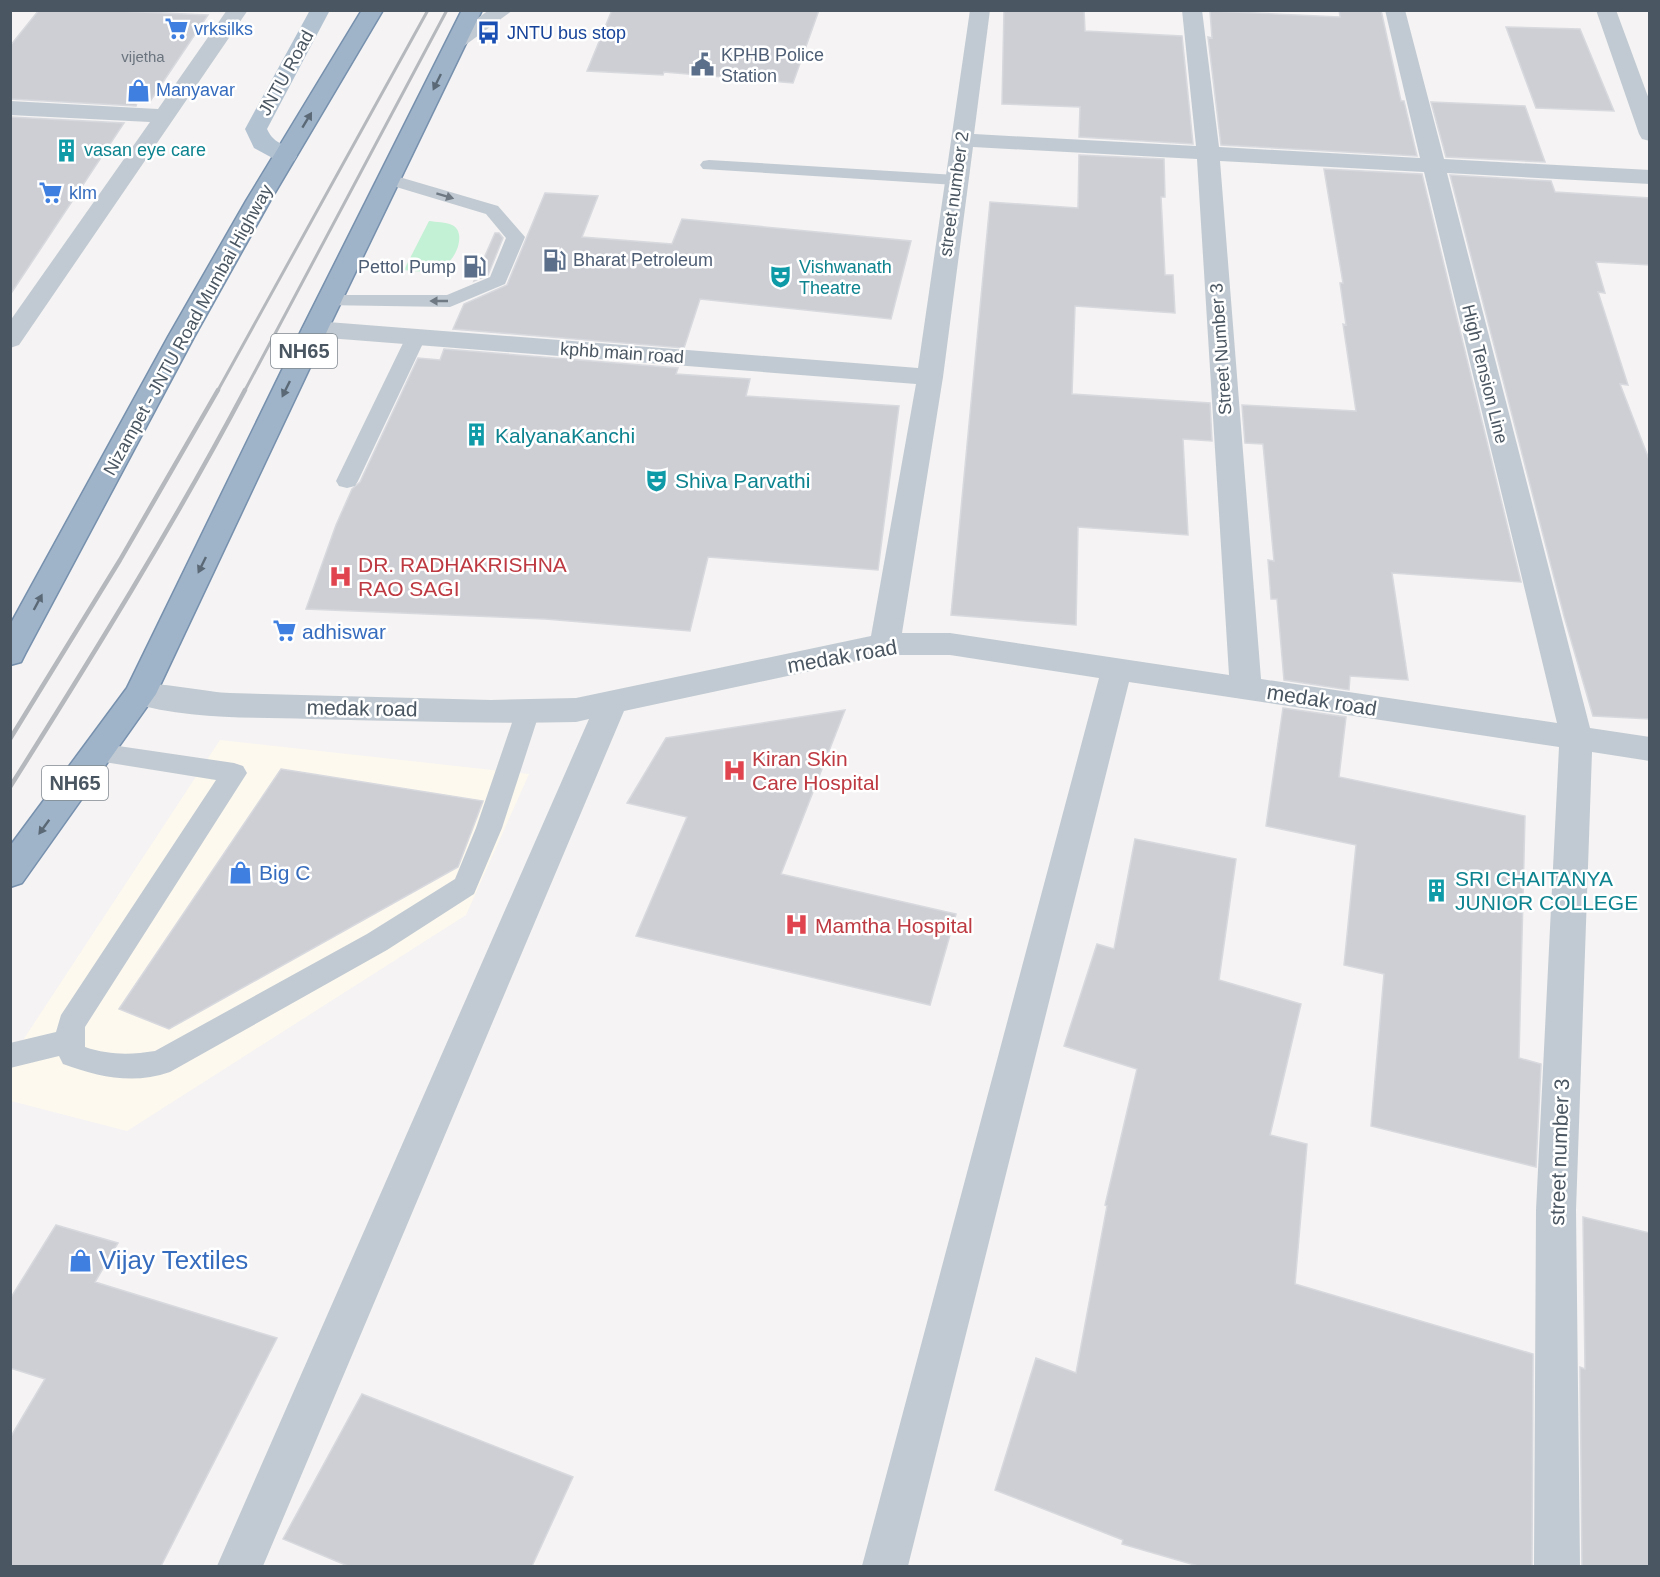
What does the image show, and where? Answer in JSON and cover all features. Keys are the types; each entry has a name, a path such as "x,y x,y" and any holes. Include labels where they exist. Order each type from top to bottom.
{"highway":[{"name":"Nizampet - JNTU Road Mumbai Highway","path":"10,654 187,327 373,10"},
{"name":"NH65","path":"10,873 140,694 315,329 472,10"}],"main road":[{"name":"JNTU Road","path":"286,156 262,143 256,129 320,10"}],"street":[{"path":"10,340 238,10"},
{"path":"457,42 503,10"},
{"name":"street number 2","path":"885,644 930,377 980,10"},
{"name":"Street Number 3","path":"1192,10 1207,153 1246,688"},
{"name":"High Tension Line","path":"1395,10 1576,737"},
{"path":"1606,10 1650,134"},
{"path":"10,108 164,116"},
{"path":"962,140 1650,177"},
{"name":"kphb main road","path":"315,329 930,377"},
{"name":"medak road","path":"140,694 205,704 576,710 885,644 950,644 1650,749"},
{"path":"885,1566 1117,669"},
{"path":"240,1566 612,702"},
{"name":"street number 3","path":"1557,1566 1556,1210 1576,737"}],"lane":[{"path":"709,165 956,180"},
{"path":"329,301 450,301 498,280 516,237 492,210 389,179"},
{"path":"347,481 416,337"},
{"path":"98,752 234,773 71,1024 69,1041 73,1055 112,1068 124,1069 160,1063 377,942 465,886 489,828 528,711"},
{"path":"10,1056 69,1041"}],"shaded area":[{"path":"220,740 529,774 466,915 127,1131 11,1101 10,1060"}],"green space":[{"path":"429,221 447,223 456,228 459,239 456,252 449,262 440,268 430,271 404,270"}],"building":[{"path":"39,10 208,15 149,103 137,103 136,106 10,99 10,46"},
{"path":"612,10 819,10 793,83 664,72 663,75 587,71"},
{"path":"1004,10 1084,10 1085,31 1182,36 1193,144 1079,137 1080,107 1002,104"},
{"path":"1339,10 1381,10 1401,101 1404,101 1417,156 1221,145 1208,37 1212,38 1210,11 1340,17"},
{"path":"1506,27 1580,29 1614,111 1536,108"},
{"path":"1431,102 1525,106 1545,162 1446,157"},
{"path":"10,117 124,123 10,295"},
{"path":"1079,155 1164,159 1165,197 1161,197 1165,275 1173,275 1175,313 1075,306 1072,394 1210,403 1212,441 1183,439 1188,535 1078,527 1076,625 951,615 990,202 1078,208"},
{"path":"1324,169 1422,174 1521,582 1392,573 1408,680 1350,676 1349,690 1284,680 1277,599 1271,599 1268,560 1274,561 1263,444 1245,443 1242,405 1356,411 1343,324 1346,325 1340,283 1343,283"},
{"path":"1450,175 1551,181 1555,192 1650,198 1650,265 1596,262 1605,293 1598,292 1628,385 1620,384 1650,462 1650,719 1593,716 1564,616"},
{"path":"545,193 598,196 582,237 672,244 682,219 911,241 891,319 700,299 684,348 453,329 464,304 507,285"},
{"path":"495,233 499,233 503,238 488,275 474,281"},
{"path":"444,349 678,368 676,374 750,379 746,396 899,406 878,570 708,557 690,631 545,619 306,609 336,525 352,489 360,482 418,358 440,360"},
{"path":"1283,708 1346,717 1339,777 1525,816 1519,1058 1541,1064 1536,1167 1371,1126 1384,974 1344,965 1356,845 1266,826"},
{"path":"845,710 781,874 956,914 930,1005 636,936 687,817 627,803 666,738"},
{"path":"281,769 483,801 458,867 169,1029 119,1009"},
{"path":"1135,839 1236,859 1219,980 1301,1004 1270,1135 1307,1144 1295,1284 1533,1354 1532,1566 1198,1566 1122,1544 1123,1540 995,1490 1036,1358 1076,1373 1107,1206 1105,1205 1137,1069 1064,1046 1097,944 1114,949"},
{"path":"1583,1217 1650,1233 1650,1566 1582,1566 1580,1367 1585,1369"},
{"path":"56,1225 118,1243 95,1282 277,1338 161,1566 10,1566 10,1438 45,1379 10,1368 10,1299"},
{"path":"362,1394 573,1477 532,1566 348,1566 283,1539"}],"railway":[{"path":"217,392 428,10"},
{"path":"244,392 447,10"},
{"path":"10,739 120,560 218,390"},
{"path":"10,787 131,591 245,390"}],"place":[{"name":"vrksilks","path":"176,29"},
{"name":"JNTU bus stop","path":"489,33"},
{"name":"KPHB Police Station","path":"703,65"},
{"name":"Manyavar","path":"138,90"},
{"name":"vasan eye care","path":"66,150"},
{"name":"klm","path":"51,193"},
{"name":"Bharat Petroleum","path":"555,260"},
{"name":"Pettol Pump","path":"474,267"},
{"name":"Vishwanath Theatre","path":"781,277"},
{"name":"KalyanaKanchi","path":"477,435"},
{"name":"Shiva Parvathi","path":"657,480"},
{"name":"DR. RADHAKRISHNA RAO SAGI","path":"340,576"},
{"name":"adhiswar","path":"284,631"},
{"name":"Kiran Skin Care Hospital","path":"734,770"},
{"name":"Big C","path":"241,872"},
{"name":"SRI CHAITANYA JUNIOR COLLEGE","path":"1437,890"},
{"name":"Mamtha Hospital","path":"797,925"},
{"name":"Vijay Textiles","path":"81,1260"}]}
